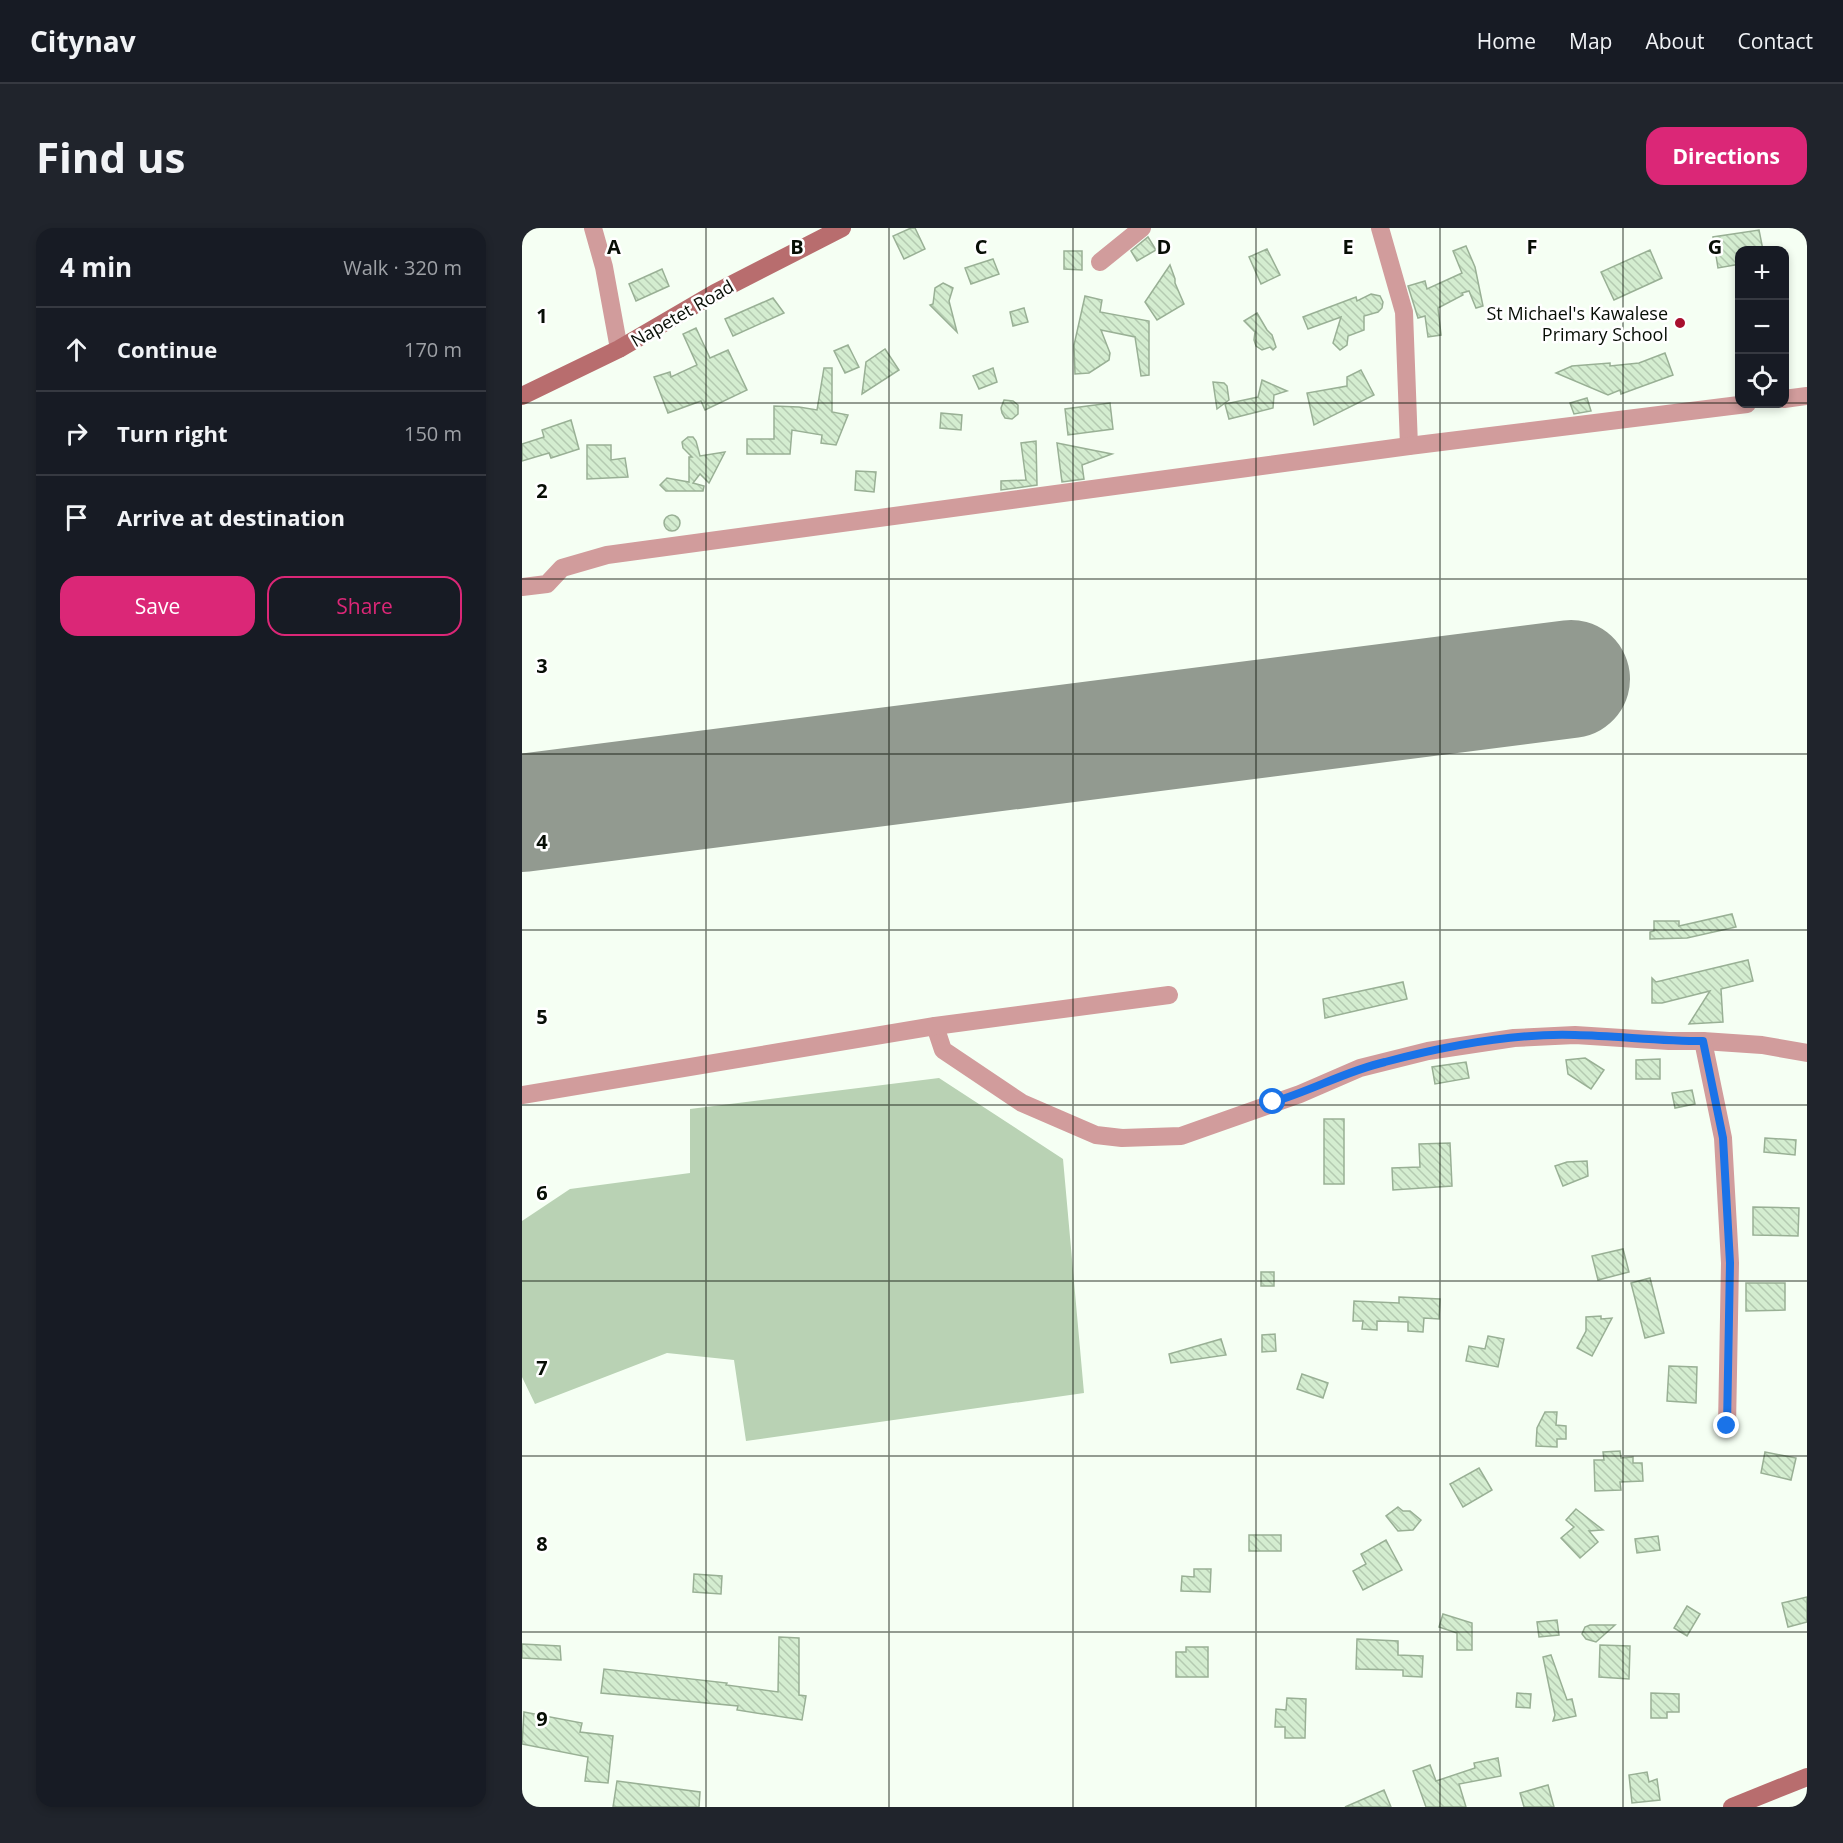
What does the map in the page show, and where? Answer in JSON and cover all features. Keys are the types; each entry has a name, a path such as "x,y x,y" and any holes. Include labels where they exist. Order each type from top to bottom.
{"main road":[{"name":"Napetet Road","path":"522,396 619,349 715,293 842,228"},
{"path":"1732,1807 1807,1777"}],"street":[{"path":"593,228 604,267 619,349"},
{"path":"1100,262 1142,228"},
{"path":"1380,228 1404,312 1409,446"},
{"path":"1789,398 1807,396"},
{"path":"522,587 547,584 562,568 607,555 1409,446 1735,405"},
{"path":"522,1095 935,1026 1168,995"},
{"path":"935,1026 943,1050 1022,1103 1095,1135 1122,1138 1181,1136 1300,1094 1360,1068 1428,1052 1538,1036 1575,1035 1703,1041 1762,1045 1807,1053"},
{"path":"1703,1041 1723,1138 1730,1263 1727,1426"}],"green space":[{"path":"939,1078 1063,1159 1084,1393 746,1441 734,1360 667,1353 535,1404 522,1377 522,1221 570,1189 690,1173 690,1109"}],"building":[{"path":"915,228 925,249 904,259 893,236"},
{"path":"1759,230 1762,246 1735,246 1735,265 1718,268 1713,237"},
{"path":"1148,237 1156,250 1137,261 1131,251"},
{"path":"1466,246 1475,267 1483,306 1476,308 1469,291 1462,293 1463,295 1438,308 1441,335 1428,337 1425,316 1418,318 1408,286 1425,281 1427,289 1462,273 1453,251"},
{"path":"1267,249 1280,275 1261,284 1249,257"},
{"path":"1650,250 1662,278 1614,300 1601,272"},
{"path":"1064,251 1082,251 1082,270 1064,269"},
{"path":"993,259 999,274 971,284 965,268"},
{"path":"1170,265 1184,304 1157,320 1145,302"},
{"path":"662,269 669,286 636,301 629,284"},
{"path":"943,283 953,288 949,301 957,332 930,305 933,304 935,288"},
{"path":"1371,294 1380,296 1383,302 1382,308 1378,312 1364,316 1364,330 1348,336 1347,345 1340,350 1333,343 1341,317 1308,329 1303,317 1356,297 1357,301"},
{"path":"1085,296 1102,300 1100,312 1149,321 1149,375 1141,376 1135,337 1101,330 1110,353 1109,360 1089,373 1075,374 1074,345"},
{"path":"773,298 784,313 733,336 725,319"},
{"path":"1024,308 1028,322 1013,326 1010,312"},
{"path":"1257,313 1272,335 1276,347 1273,350 1270,347 1262,350 1256,346 1255,332 1244,321"},
{"path":"696,328 710,358 728,350 747,390 705,410 701,401 668,413 654,377 670,372 671,377 697,365 683,334"},
{"path":"848,345 859,367 845,373 834,351"},
{"path":"885,349 899,370 862,394 866,362"},
{"path":"1665,353 1673,375 1621,394 1620,390 1608,395 1556,373 1572,366 1639,363"},
{"path":"824,368 832,368 832,412 848,415 836,445 821,443 822,435 792,430 790,454 747,454 747,439 774,439 774,406 817,410"},
{"path":"993,368 997,382 979,389 973,376"},
{"path":"1361,370 1374,395 1314,425 1307,393 1347,386 1347,377"},
{"path":"1262,380 1287,391 1274,395 1273,408 1229,419 1225,404 1258,397"},
{"path":"1213,382 1224,383 1227,386 1229,400 1217,409"},
{"path":"1587,398 1591,411 1574,414 1570,403"},
{"path":"1004,400 1013,401 1018,405 1018,414 1012,419 1005,418 1002,413"},
{"path":"1110,403 1113,429 1068,435 1065,409"},
{"path":"941,413 962,415 961,430 940,428"},
{"path":"571,420 579,449 551,458 549,453 522,461 522,444 544,437 542,430"},
{"path":"688,437 693,437 696,441 700,456 725,452 709,483 700,474 693,483 704,486 703,491 666,491 660,485 667,478 689,482 689,457 692,457 683,448 682,442"},
{"path":"1036,441 1037,485 1001,490 1001,481 1026,480 1021,443"},
{"path":"1057,443 1112,454 1082,465 1084,479 1062,482"},
{"path":"587,445 611,445 611,460 625,458 628,477 587,479"},
{"path":"856,471 876,472 874,492 855,490"},
{"path":"672,515 678,517 680,523 678,529 672,531 666,529 664,523 666,517"},
{"path":"1732,914 1736,927 1687,938 1650,939 1650,932 1654,931 1654,921 1679,921 1679,926"},
{"path":"1748,960 1753,981 1721,989 1723,1022 1689,1024 1710,991 1662,1003 1652,1003 1652,978 1656,982"},
{"path":"1403,982 1407,999 1325,1018 1323,999"},
{"path":"1585,1058 1604,1070 1591,1089 1568,1074 1566,1060"},
{"path":"1660,1059 1660,1079 1636,1079 1636,1060"},
{"path":"1466,1062 1469,1078 1435,1084 1432,1067"},
{"path":"1692,1090 1695,1104 1675,1108 1672,1093"},
{"path":"1324,1119 1344,1119 1344,1184 1324,1184"},
{"path":"1765,1138 1796,1140 1795,1155 1764,1152"},
{"path":"1450,1143 1452,1186 1393,1190 1392,1168 1420,1167 1419,1144"},
{"path":"1587,1161 1588,1176 1563,1186 1555,1166 1567,1162"},
{"path":"1753,1207 1799,1208 1798,1236 1753,1235"},
{"path":"1623,1249 1629,1272 1598,1280 1592,1256"},
{"path":"1261,1272 1274,1272 1274,1286 1261,1286"},
{"path":"1650,1278 1664,1333 1645,1338 1631,1283"},
{"path":"1746,1283 1785,1283 1785,1310 1746,1311"},
{"path":"1399,1297 1440,1299 1439,1319 1424,1318 1423,1332 1408,1331 1408,1322 1377,1321 1377,1330 1362,1329 1363,1321 1353,1321 1354,1301 1399,1303"},
{"path":"1601,1316 1601,1319 1612,1318 1592,1356 1577,1348 1586,1331 1586,1317"},
{"path":"1275,1334 1276,1351 1262,1352 1262,1335"},
{"path":"1488,1336 1504,1339 1498,1367 1466,1361 1469,1346 1485,1349"},
{"path":"1221,1339 1226,1355 1171,1363 1169,1354"},
{"path":"1669,1366 1697,1367 1696,1403 1667,1401"},
{"path":"1302,1374 1328,1383 1323,1398 1297,1389"},
{"path":"1545,1412 1557,1412 1556,1425 1566,1426 1566,1439 1557,1439 1557,1447 1536,1446 1537,1428"},
{"path":"1620,1451 1621,1458 1633,1457 1633,1463 1642,1463 1643,1481 1620,1482 1621,1490 1595,1491 1594,1460 1604,1460 1603,1452"},
{"path":"1765,1452 1796,1458 1791,1480 1761,1473"},
{"path":"1479,1468 1492,1490 1463,1507 1450,1484"},
{"path":"1398,1507 1403,1511 1410,1511 1421,1520 1413,1530 1398,1531 1386,1516"},
{"path":"1576,1509 1603,1530 1589,1531 1598,1542 1580,1558 1561,1538 1574,1527 1566,1520"},
{"path":"1249,1535 1281,1535 1281,1551 1249,1551"},
{"path":"1658,1536 1660,1550 1637,1553 1635,1539"},
{"path":"1386,1540 1402,1570 1363,1590 1353,1571 1366,1564 1361,1554"},
{"path":"1194,1569 1211,1569 1210,1592 1181,1591 1182,1576 1194,1577"},
{"path":"694,1574 722,1576 721,1594 693,1592"},
{"path":"1807,1597 1807,1622 1788,1627 1782,1603"},
{"path":"1687,1606 1700,1614 1687,1636 1674,1628"},
{"path":"1443,1614 1472,1623 1472,1650 1457,1650 1457,1633 1439,1627"},
{"path":"1557,1620 1559,1635 1539,1637 1537,1622"},
{"path":"1615,1625 1596,1642 1586,1639 1582,1634 1585,1627"},
{"path":"779,1637 799,1638 799,1695 806,1696 802,1720 737,1710 738,1706 601,1693 604,1669 727,1683 726,1685 778,1692"},
{"path":"1357,1639 1398,1641 1398,1655 1423,1656 1422,1677 1403,1676 1403,1670 1356,1669"},
{"path":"522,1644 560,1646 561,1660 522,1658"},
{"path":"1600,1645 1630,1646 1629,1679 1599,1677"},
{"path":"1186,1647 1208,1647 1208,1677 1176,1677 1176,1652 1186,1652"},
{"path":"1551,1655 1567,1700 1572,1699 1576,1716 1553,1721 1555,1715 1543,1657"},
{"path":"1517,1693 1531,1694 1530,1708 1516,1707"},
{"path":"1651,1693 1679,1694 1679,1712 1667,1712 1667,1718 1651,1718"},
{"path":"1287,1698 1306,1699 1305,1738 1285,1738 1285,1727 1275,1727 1276,1709 1286,1710"},
{"path":"524,1712 582,1723 580,1732 613,1736 608,1783 585,1781 588,1757 522,1744"},
{"path":"1498,1758 1501,1776 1459,1784 1466,1807 1426,1807 1413,1771 1430,1765 1436,1781 1475,1768 1474,1763"},
{"path":"1647,1772 1649,1782 1657,1779 1660,1800 1632,1803 1629,1775"},
{"path":"617,1781 700,1792 699,1807 613,1807"},
{"path":"1548,1785 1554,1807 1524,1807 1520,1793"},
{"path":"1384,1790 1391,1807 1345,1807"}],"runway":[{"path":"522,813 1571,679"}],"place":[{"name":"St Michael's Kawalese Primary School","path":"1680,323"}],"route":[{"path":"1273,1102 1300,1094 1360,1068 1428,1052 1514,1038 1575,1035 1703,1041 1723,1138 1730,1263 1727,1426"}]}
